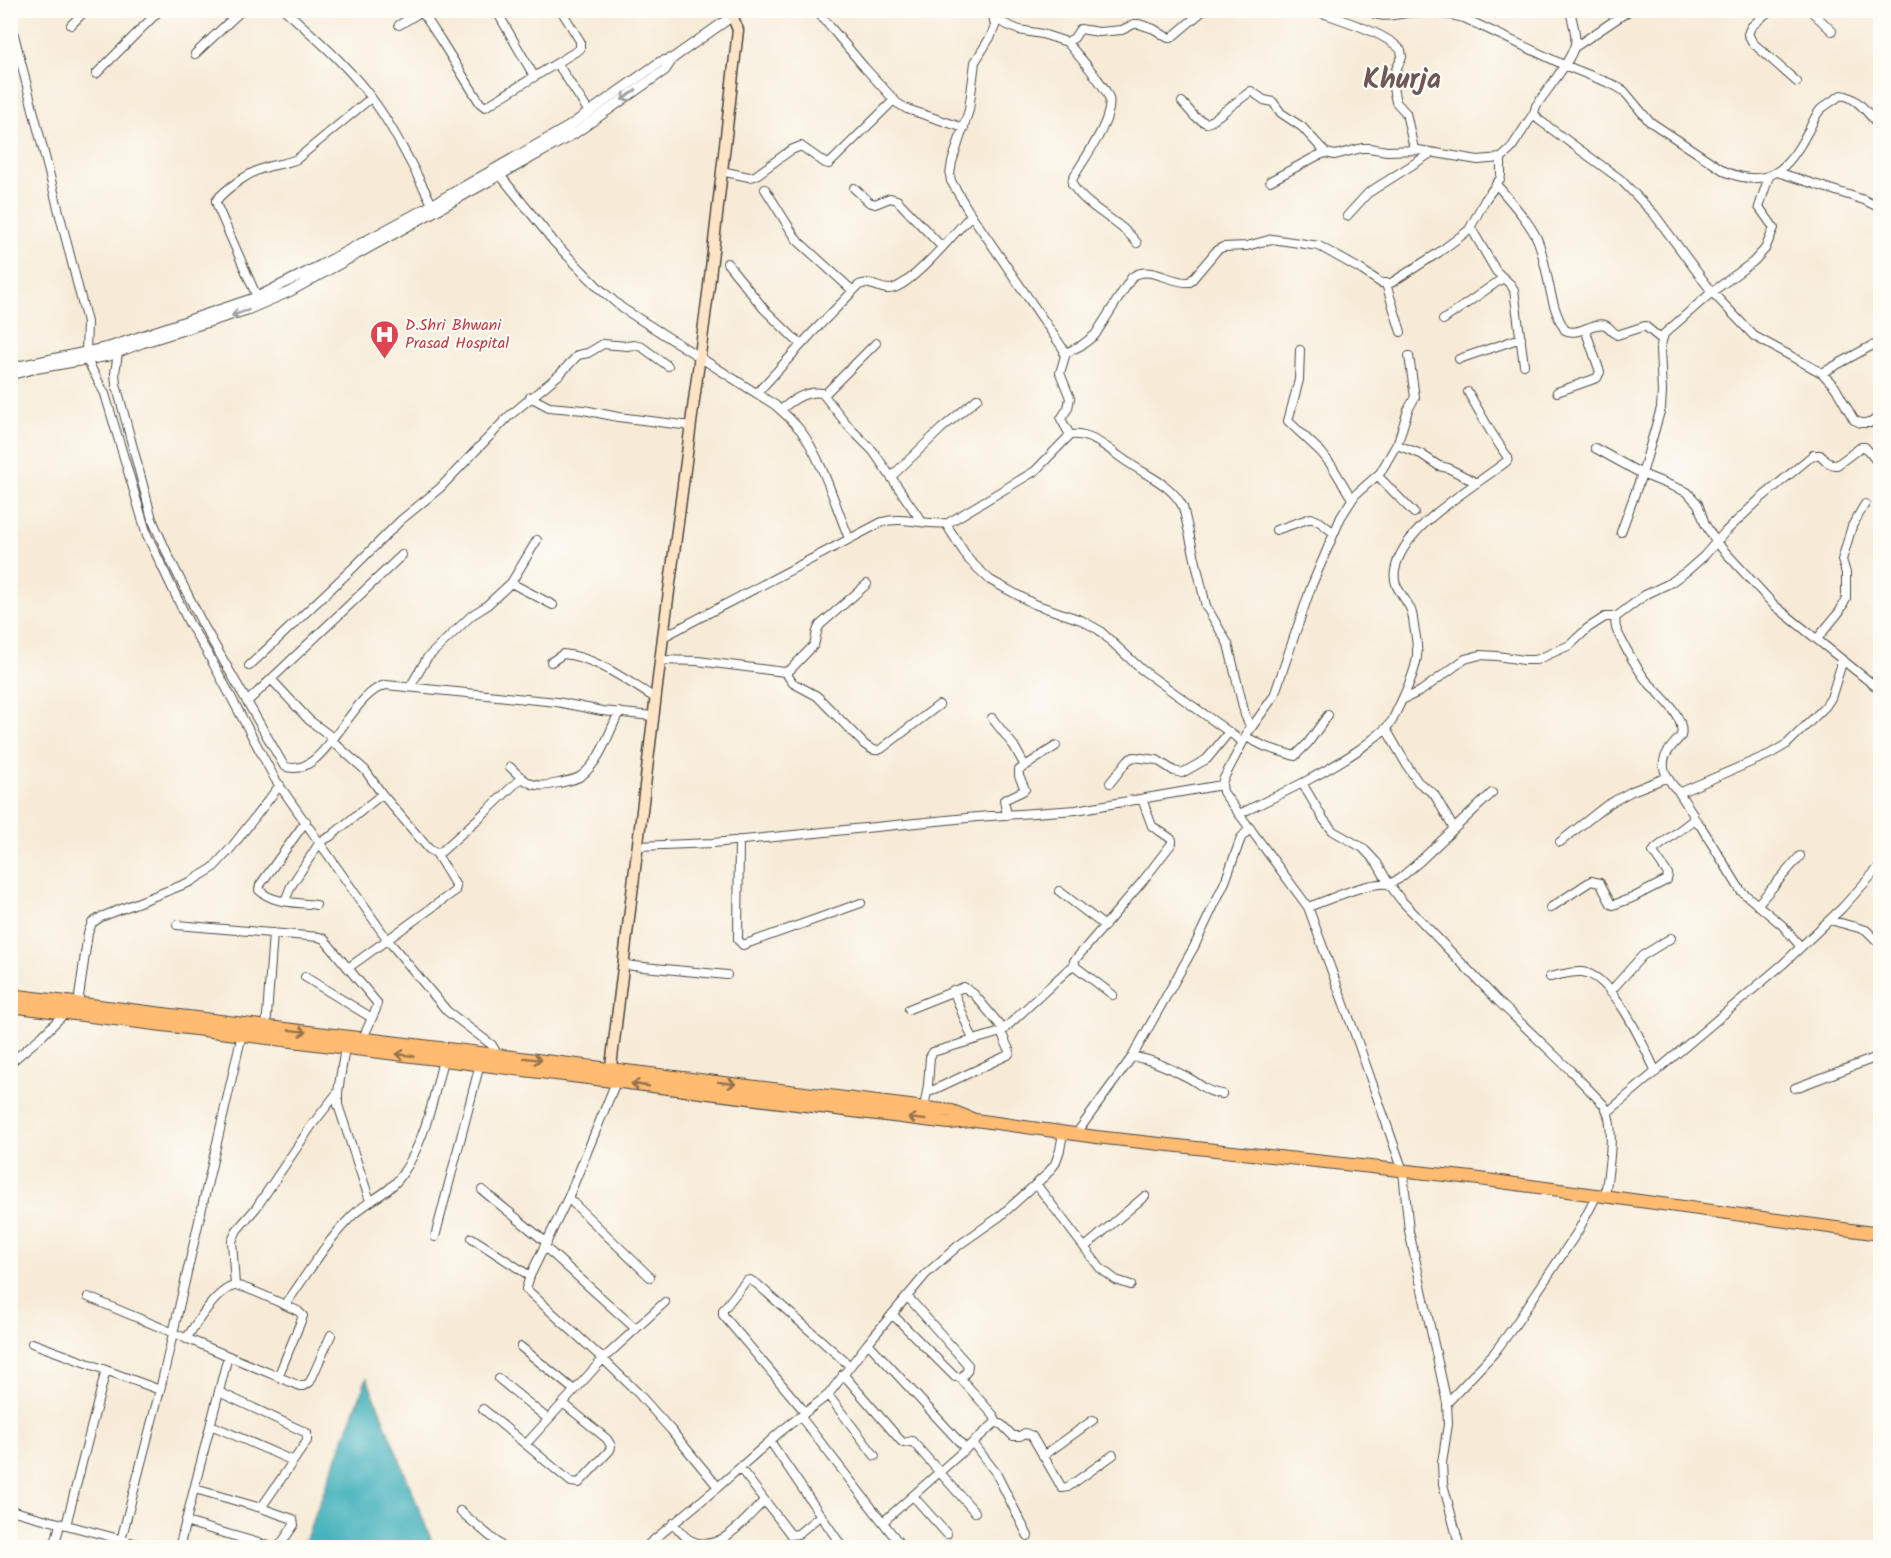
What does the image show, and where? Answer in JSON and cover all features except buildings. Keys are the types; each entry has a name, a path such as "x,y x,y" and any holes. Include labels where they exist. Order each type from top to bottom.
{"main road":[{"path":"612,1077 655,698 710,286 738,30 735,13"},
{"path":"10,995 443,1060 952,1111 975,1120 1076,1134 1403,1171 1881,1234"},
{"path":"10,1006 242,1034 266,1032 363,1038 498,1055 612,1077 949,1123 975,1120"}],"street":[{"path":"71,25 86,10"},
{"path":"96,74 160,10"},
{"path":"195,54 242,10"},
{"path":"285,10 344,66 371,98 405,152 432,204"},
{"path":"399,25 423,11 482,106 489,106 534,76 577,52 581,45 561,10"},
{"path":"816,10 894,100 907,109 964,128"},
{"path":"992,10 994,26 991,36 975,62 969,110 952,162 951,181 971,215 1059,341 1064,354 1060,373 1070,398 1068,408 1061,419 1070,435"},
{"path":"1067,42 1083,29 1094,32 1122,30 1134,24 1147,26 1171,38 1204,10"},
{"path":"1314,10 1393,42 1401,50 1402,57 1393,76 1393,88 1396,102 1406,113 1414,149"},
{"path":"1368,10 1374,15 1388,16 1415,12 1464,18 1624,91 1649,121 1726,172 1740,177 1762,178 1785,167 1797,153 1822,109 1841,95 1854,100 1881,127"},
{"path":"1570,10 1575,47"},
{"path":"1270,181 1317,156 1326,153 1335,155 1362,148 1387,151 1414,149 1478,160 1501,158 1510,150 1575,47 1630,10"},
{"path":"1770,10 1751,27 1748,34 1753,43 1797,82"},
{"path":"1810,10 1832,32"},
{"path":"499,12 534,76"},
{"path":"10,375 109,351 257,297 321,266 568,127 660,62 673,58 735,13"},
{"path":"10,19 87,322 91,355 128,465 147,535 189,622 306,821 447,1011 492,1045 502,1067"},
{"path":"994,19 1019,30 1067,42 1101,84 1109,102 1106,121 1073,178 1072,184 1137,243"},
{"path":"109,351 118,352 247,310 289,292 573,134 665,70 673,58"},
{"path":"557,63 589,112"},
{"path":"1182,102 1195,117 1202,123 1206,123 1248,92 1254,92 1264,100 1273,102 1281,113 1302,127 1326,153"},
{"path":"257,297 216,201 257,170 297,159 371,98"},
{"path":"721,171 755,176 791,150 801,146 825,164 829,164 894,100"},
{"path":"1534,113 1539,120 1620,178 1654,214 1712,292 1755,336 1822,374 1835,387 1854,420 1870,423 1881,413"},
{"path":"1347,216 1368,193 1431,153"},
{"path":"1386,284 1438,253 1470,228 1485,200 1497,185 1501,175 1501,158"},
{"path":"1773,174 1864,200 1881,208"},
{"path":"1621,532 1642,474 1660,408 1661,339 1669,328 1753,262 1765,249 1774,228 1759,207 1773,174"},
{"path":"500,175 554,242 622,308 781,410 802,434 816,457 849,538"},
{"path":"1497,185 1538,242 1550,292 1563,327 1568,333 1605,325 1617,335 1645,326 1661,339"},
{"path":"854,188 869,202 875,204 890,198 897,200 942,247"},
{"path":"765,189 797,240 854,291"},
{"path":"757,393 863,283 887,289 898,287 908,281 971,215"},
{"path":"1470,228 1496,271 1514,290 1524,364"},
{"path":"1064,354 1095,335 1136,274 1150,273 1190,282 1217,250 1223,247 1247,246 1272,239 1319,246 1386,284 1401,332"},
{"path":"727,263 764,309 801,345"},
{"path":"1443,320 1503,278"},
{"path":"1557,392 1597,378 1599,375 1600,372 1585,329"},
{"path":"1459,359 1521,338"},
{"path":"824,395 876,343"},
{"path":"249,666 401,520 440,488 508,417 560,374 578,355 588,353 603,344 642,347 668,366"},
{"path":"1822,374 1871,346 1881,344"},
{"path":"1300,350 1299,380 1288,421 1321,452 1352,499"},
{"path":"118,352 116,384 152,519 187,594 279,761 281,776"},
{"path":"10,368 91,355"},
{"path":"1409,356 1415,397 1408,410 1397,445 1385,468 1352,499 1341,517 1311,587 1274,696 1246,737 1222,785 1223,792 1308,907 1403,1171 1411,1242 1447,1403 1448,1425 1442,1463 1443,1485 1460,1548"},
{"path":"781,410 799,397 809,396 816,392 824,395 850,428 873,450 922,522"},
{"path":"1239,813 1336,765 1386,729 1392,721 1415,666 1417,655 1412,613 1397,588 1395,579 1399,558 1419,529 1475,482 1504,464 1508,458 1468,392"},
{"path":"530,398 549,407 691,426"},
{"path":"891,477 941,429 978,398"},
{"path":"663,637 882,522 890,520 946,524 1035,471 1070,435 1078,435 1097,440 1128,463 1163,483 1178,497 1183,507 1206,606 1228,644 1245,715 1250,726 1246,737"},
{"path":"1397,445 1475,482"},
{"path":"1402,700 1421,691 1465,659 1480,655 1536,660 1570,645 1588,628 1605,617 1616,617 1645,595 1670,583 1687,571 1776,484 1813,455 1820,454 1830,465 1834,466 1861,447 1865,447 1881,465"},
{"path":"1595,448 1642,474 1677,487 1694,498 1716,542 1774,605 1881,690"},
{"path":"1378,476 1414,513"},
{"path":"1817,639 1840,611 1846,599 1846,573 1842,560 1852,526 1865,504"},
{"path":"1276,530 1311,519 1320,522 1334,533"},
{"path":"946,524 969,560 990,580 1034,604 1089,624 1099,630 1141,669 1229,732 1295,756 1308,743 1328,715"},
{"path":"410,687 427,658 511,583 537,540"},
{"path":"247,702 402,555"},
{"path":"511,583 553,605"},
{"path":"660,660 698,661 785,672 790,670 814,645 816,631 820,625 867,584"},
{"path":"1616,617 1616,628 1630,657 1648,682 1670,706 1681,724 1682,736 1664,757 1665,772 1741,891 1782,925 1801,947"},
{"path":"551,662 563,654 581,658 609,671 655,698"},
{"path":"1678,791 1687,790 1770,754 1787,744 1825,707 1831,698 1841,659"},
{"path":"785,672 793,683 817,696 872,750 881,749 939,705"},
{"path":"271,679 309,720 365,770 382,794 429,849 436,853 455,884 456,889 348,968"},
{"path":"78,1004 86,944 92,923 101,917 190,882 213,868 231,848 281,776 314,761 347,719 375,690 386,685 410,687 557,702 653,716"},
{"path":"510,767 529,784 549,786 579,777 590,767 602,750 619,712"},
{"path":"992,718 1014,746 1025,766"},
{"path":"1386,729 1418,782 1434,794 1454,829"},
{"path":"1110,783 1128,760 1134,757 1157,760 1178,773 1182,773 1207,759 1229,732"},
{"path":"1007,815 1004,800 1024,789 1018,773 1056,746"},
{"path":"1560,842 1607,805 1632,791 1668,777"},
{"path":"436,853 441,852 466,830 521,778"},
{"path":"1302,783 1324,820 1334,831 1363,848 1377,863 1394,893 1491,994 1570,1070 1608,1112 1610,1144 1601,1196 1515,1325 1494,1353 1447,1403"},
{"path":"638,846 740,840 1076,810 1222,785"},
{"path":"1308,907 1369,886 1389,884 1399,879 1492,793"},
{"path":"285,901 291,886 323,841 382,794"},
{"path":"924,1108 931,1054 1003,1031 1074,964 1172,843 1170,838 1152,826 1142,799"},
{"path":"1550,908 1591,881 1600,883 1613,905 1663,882 1668,874 1653,852 1692,823 1693,817"},
{"path":"306,821 260,885 259,890 285,901 316,904"},
{"path":"1076,1134 1132,1057 1194,947 1225,882 1241,838 1250,828"},
{"path":"740,840 738,940 743,945 861,903"},
{"path":"1757,905 1800,856"},
{"path":"1608,1112 1801,947 1881,866"},
{"path":"1059,891 1105,926"},
{"path":"1830,920 1866,930 1881,944"},
{"path":"177,925 324,939 377,1003 363,1038"},
{"path":"266,1032 273,933"},
{"path":"1610,992 1642,956 1671,939"},
{"path":"1074,964 1113,995"},
{"path":"623,965 728,975"},
{"path":"1550,977 1573,972 1584,972 1594,976 1617,999 1632,1021 1656,1072"},
{"path":"305,977 372,1018"},
{"path":"909,1009 963,987 973,993 1003,1031 1010,1052 1008,1056 927,1093"},
{"path":"953,990 973,1040"},
{"path":"10,1063 66,1012"},
{"path":"120,1544 160,1390 242,1034"},
{"path":"345,1047 338,1105 370,1201"},
{"path":"1795,1088 1881,1056"},
{"path":"1132,1057 1139,1057 1186,1077 1209,1092 1222,1094"},
{"path":"285,1305 342,1226 370,1201 387,1192 411,1161 431,1110 443,1060"},
{"path":"435,1237 480,1064"},
{"path":"612,1077 568,1198 530,1276 526,1289 603,1359 671,1430 718,1486"},
{"path":"235,1286 232,1241 237,1230 256,1208 304,1135 338,1092"},
{"path":"644,1548 780,1432 828,1395 867,1342 942,1258 999,1217 1055,1164 1063,1132"},
{"path":"1036,1184 1107,1275 1131,1285"},
{"path":"482,1190 546,1245 636,1329"},
{"path":"1085,1247 1145,1196"},
{"path":"568,1198 650,1277"},
{"path":"471,1238 530,1276"},
{"path":"849,1365 754,1281 746,1281 723,1310 723,1315 802,1414 903,1548"},
{"path":"186,1339 210,1305 229,1287 240,1286 301,1313 303,1320 278,1377"},
{"path":"892,1314 954,1377 962,1377 968,1371 968,1365 907,1296"},
{"path":"88,1297 300,1386 308,1385 331,1335"},
{"path":"525,1444 603,1359 665,1302"},
{"path":"867,1342 966,1449"},
{"path":"32,1343 160,1390"},
{"path":"521,1347 574,1390"},
{"path":"179,1548 228,1356"},
{"path":"54,1548 63,1525 106,1371"},
{"path":"843,1374 901,1441 904,1443 912,1441 975,1512"},
{"path":"962,1377 994,1416 996,1422 1013,1436 1028,1434 1032,1436 1059,1486 1065,1488 1113,1455"},
{"path":"499,1379 548,1419"},
{"path":"219,1392 307,1433 307,1441 261,1508"},
{"path":"828,1395 875,1456"},
{"path":"483,1409 571,1482 579,1483 610,1450 611,1446 563,1403"},
{"path":"1043,1456 1093,1420"},
{"path":"883,1522 996,1422"},
{"path":"211,1425 293,1461"},
{"path":"772,1439 843,1548"},
{"path":"973,1443 996,1473 1028,1536"},
{"path":"740,1468 791,1535 798,1534 821,1515"},
{"path":"186,1522 277,1548 294,1525 293,1519 195,1490"},
{"path":"913,1496 947,1534"},
{"path":"673,1523 692,1541 701,1544 712,1543 729,1534 764,1501"},
{"path":"10,1510 120,1544 153,1548"},
{"path":"460,1511 504,1548"}],"water":[{"path":"367,1378 434,1547 303,1547"}],"place":[{"name":"D.Shri Bhwani Prasad Hospital","path":"384,360"}],"district":[{"name":"Khurja","path":"1402,80"}]}
